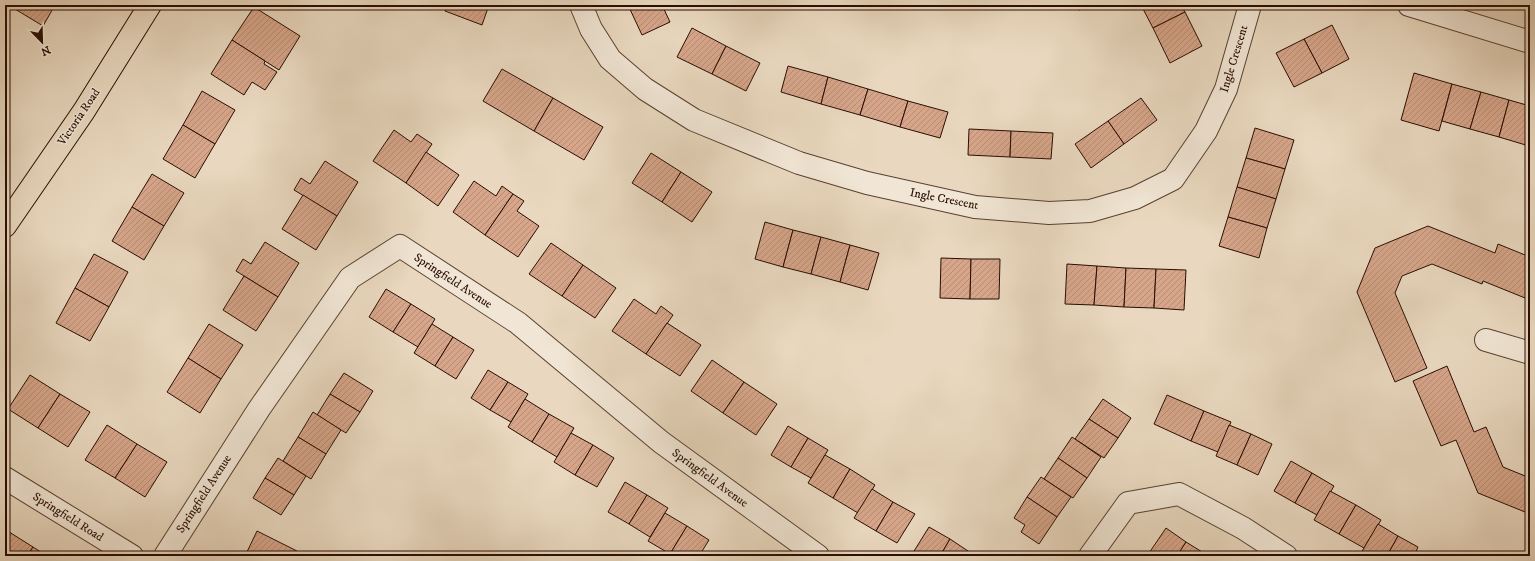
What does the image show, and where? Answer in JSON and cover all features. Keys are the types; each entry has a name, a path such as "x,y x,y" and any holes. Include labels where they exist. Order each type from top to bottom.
{"main road":[{"name":"Victoria Road","path":"5,226 84,111 150,5"}],"street":[{"name":"Ingle Crescent","path":"581,5 591,30 610,59 645,89 694,120 800,163 867,183 975,207 1049,213 1090,211 1098,209 1135,198 1173,179 1206,131 1226,89 1250,5"},
{"path":"1409,5 1530,42"},
{"name":"Springfield Avenue","path":"165,556 259,409 350,278 400,246 518,323 661,442 818,556"},
{"path":"1486,340 1530,353"},
{"name":"Springfield Road","path":"5,478 132,556"},
{"path":"1090,556 1128,503 1180,494 1243,528 1286,556"}],"building":[{"path":"55,5 43,26 10,6"},
{"path":"448,5 489,5 482,25 445,11"},
{"path":"628,5 662,5 670,22 642,35"},
{"path":"1060,5 1081,5 1080,10"},
{"path":"1141,5 1181,5 1185,12 1153,28"},
{"path":"254,7 300,36 279,70 232,40"},
{"path":"1185,12 1202,46 1170,63 1153,28"},
{"path":"1332,25 1349,59 1322,73 1304,39"},
{"path":"692,28 726,46 712,74 677,57"},
{"path":"1304,39 1322,73 1294,87 1276,53"},
{"path":"232,40 265,61 264,64 277,72 265,90 252,82 244,95 211,74"},
{"path":"726,46 760,63 746,91 712,74"},
{"path":"788,66 828,77 821,104 781,92"},
{"path":"502,69 553,98 534,131 483,101"},
{"path":"1414,73 1452,84 1439,131 1401,120"},
{"path":"828,77 868,89 860,115 821,104"},
{"path":"1452,84 1481,92 1470,129 1442,121"},
{"path":"868,89 908,101 900,127 860,115"},
{"path":"202,91 235,110 215,144 183,125"},
{"path":"1481,92 1509,100 1499,137 1470,129"},
{"path":"553,98 603,127 584,160 534,131"},
{"path":"1141,98 1157,120 1124,144 1108,121"},
{"path":"1509,100 1530,106 1529,146 1499,137"},
{"path":"908,101 948,112 940,138 900,127"},
{"path":"1108,121 1124,144 1091,168 1075,144"},
{"path":"183,125 215,144 195,178 163,159"},
{"path":"1255,128 1294,140 1285,169 1246,158"},
{"path":"969,129 1011,131 1010,157 968,155"},
{"path":"394,130 411,142 417,134 432,144 406,183 373,161"},
{"path":"1011,131 1053,133 1051,159 1010,157"},
{"path":"426,152 459,175 438,206 406,183"},
{"path":"651,153 681,172 662,202 632,183"},
{"path":"1246,158 1285,169 1276,199 1237,187"},
{"path":"325,161 358,182 337,216 294,190 301,178 310,184"},
{"path":"681,172 712,192 692,222 662,202"},
{"path":"152,174 184,193 164,226 132,207"},
{"path":"474,181 496,196 502,186 513,194 485,235 453,212"},
{"path":"1237,187 1276,199 1267,228 1228,217"},
{"path":"513,194 524,201 517,211 539,226 518,257 485,235"},
{"path":"303,195 337,216 316,250 282,229"},
{"path":"132,207 164,226 144,260 112,241"},
{"path":"1228,217 1267,228 1259,258 1219,246"},
{"path":"765,222 793,230 783,267 755,259"},
{"path":"1428,226 1495,253 1498,244 1530,257 1530,300 1483,281 1482,284 1432,264 1402,276 1395,293 1427,368 1395,382 1357,292 1375,248"},
{"path":"793,230 821,237 811,274 783,267"},
{"path":"821,237 850,245 840,282 811,274"},
{"path":"265,242 299,263 278,297 236,271 243,259 251,264"},
{"path":"551,243 583,265 562,296 529,274"},
{"path":"850,245 879,253 868,290 840,282"},
{"path":"94,254 128,272 109,307 75,288"},
{"path":"941,258 971,259 970,299 940,298"},
{"path":"971,259 1000,259 999,299 970,299"},
{"path":"1067,264 1097,266 1094,305 1065,304"},
{"path":"583,265 616,288 595,318 562,296"},
{"path":"1097,266 1126,268 1124,307 1094,305"},
{"path":"1126,268 1156,269 1154,308 1124,307"},
{"path":"1156,269 1186,270 1184,310 1154,308"},
{"path":"244,276 278,297 256,331 223,310"},
{"path":"75,288 109,307 90,341 56,323"},
{"path":"386,289 411,304 393,332 369,317"},
{"path":"634,299 656,314 661,306 673,315 646,354 612,331"},
{"path":"411,304 435,319 418,347 393,332"},
{"path":"667,323 701,345 680,376 646,354"},
{"path":"209,324 243,345 221,379 188,358"},
{"path":"432,324 453,337 435,366 414,353"},
{"path":"453,337 474,350 456,379 435,366"},
{"path":"188,358 221,379 200,413 167,392"},
{"path":"712,360 744,382 723,413 691,391"},
{"path":"1447,366 1474,432 1486,427 1503,467 1530,478 1530,514 1478,493 1456,440 1441,446 1413,381"},
{"path":"488,370 508,382 490,410 471,398"},
{"path":"344,373 373,391 360,412 330,394"},
{"path":"30,375 60,394 38,428 8,409"},
{"path":"508,382 528,394 511,422 490,410"},
{"path":"744,382 777,404 756,435 723,413"},
{"path":"60,394 90,412 68,447 38,428"},
{"path":"330,394 360,412 346,433 317,415"},
{"path":"1167,395 1204,411 1191,441 1154,424"},
{"path":"525,399 549,414 532,442 508,427"},
{"path":"1103,399 1131,418 1118,438 1089,419"},
{"path":"1204,411 1231,422 1218,452 1191,441"},
{"path":"313,412 341,430 326,454 298,437"},
{"path":"549,414 574,428 557,457 532,442"},
{"path":"1089,419 1118,438 1104,458 1075,439"},
{"path":"107,425 137,444 115,478 85,460"},
{"path":"1229,425 1251,434 1237,465 1216,456"},
{"path":"788,426 808,438 791,467 771,455"},
{"path":"571,433 593,445 575,475 554,462"},
{"path":"1251,434 1272,444 1258,475 1237,465"},
{"path":"298,437 326,454 311,479 283,461"},
{"path":"1072,437 1101,457 1087,478 1058,458"},
{"path":"808,438 828,450 811,478 791,467"},
{"path":"137,444 167,462 145,497 115,478"},
{"path":"593,445 614,458 597,487 575,475"},
{"path":"825,455 850,469 833,498 808,483"},
{"path":"278,458 306,476 294,495 265,478"},
{"path":"1058,458 1087,478 1073,498 1044,479"},
{"path":"1291,461 1312,473 1295,503 1274,491"},
{"path":"850,469 875,485 858,513 833,498"},
{"path":"1312,473 1334,486 1317,515 1295,503"},
{"path":"1041,477 1071,497 1057,517 1027,497"},
{"path":"265,478 294,495 281,515 253,498"},
{"path":"625,482 647,495 629,524 608,512"},
{"path":"872,489 893,502 876,531 854,518"},
{"path":"1330,491 1356,505 1339,534 1314,520"},
{"path":"647,495 668,508 650,537 629,524"},
{"path":"1027,497 1057,517 1039,544 1021,532 1025,525 1014,518"},
{"path":"893,502 915,514 897,543 876,531"},
{"path":"1356,505 1381,520 1364,548 1339,534"},
{"path":"665,513 687,526 670,554 648,541"},
{"path":"1378,524 1398,536 1387,556 1366,556 1361,553"},
{"path":"687,526 709,540 699,556 673,556 670,554"},
{"path":"929,527 950,539 940,556 911,556"},
{"path":"1166,528 1186,542 1177,556 1147,556"},
{"path":"6,530 33,547 27,556 5,556"},
{"path":"257,531 297,551 295,556 245,556"},
{"path":"1398,536 1418,547 1414,556 1387,556"},
{"path":"950,539 971,553 969,556 940,556"},
{"path":"1186,542 1207,555 1207,556 1177,556"},
{"path":"33,547 47,556 27,556"}]}
